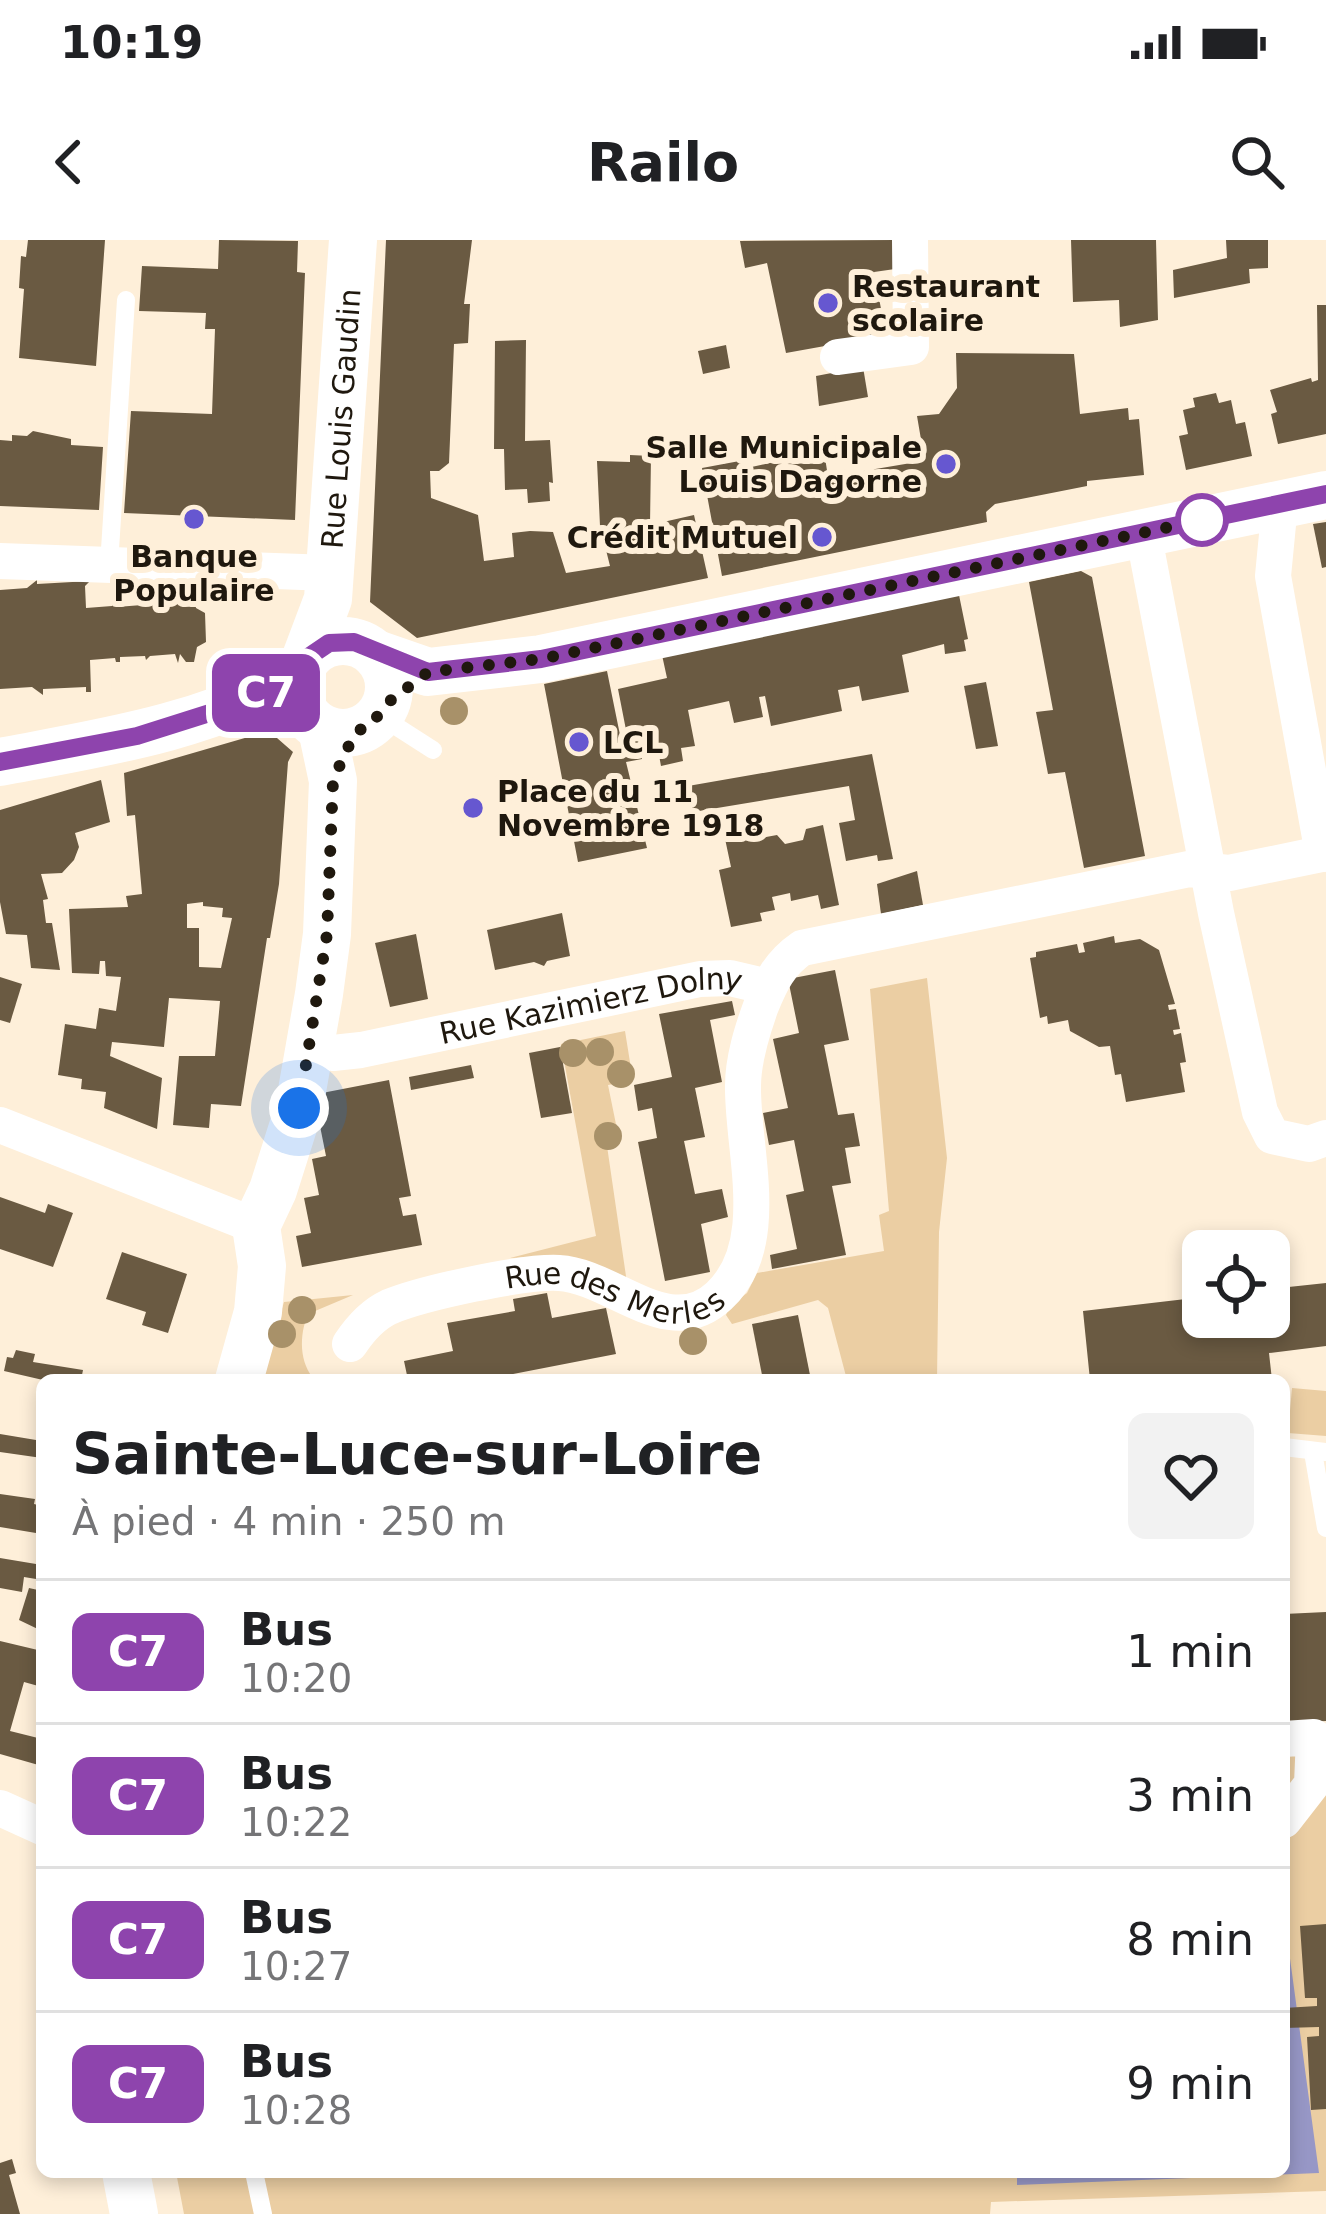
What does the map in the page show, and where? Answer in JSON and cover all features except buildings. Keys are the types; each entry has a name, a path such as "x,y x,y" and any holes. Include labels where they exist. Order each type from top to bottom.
{"street":[{"name":"Rue Louis Gaudin","path":"310,1050 327,934 333,781 326,703 328,586 353,240"},
{"path":"838,357 911,347 910,240"},
{"path":"0,762 326,703 428,672 541,659 1303,499"},
{"path":"1303,499 1273,576 1324,853"},
{"path":"1143,532 1208,871 1265,1127 1272,1136 1288,1141 1309,1144 1326,1138"},
{"path":"0,561 110,565 328,586 365,648 388,676 326,703"},
{"path":"326,703 329,643 365,648 428,672"},
{"name":"Rue Kazimierz Dolny","path":"310,1050 361,1050 700,979 730,978 768,987 783,961 802,949 1156,875 1229,872 1324,853"},
{"name":"Rue des Merles","path":"350,1344 364,1324 388,1307 515,1275 561,1273 586,1279 666,1312 688,1313 717,1299 736,1272 749,1234 745,1066 768,987"},
{"path":"241,1374 258,1312 262,1266 256,1226 290,1139 310,1050"},
{"path":"0,1125 256,1226"},
{"path":"1290,1739 1314,1737 1312,1784 1290,1812"},
{"path":"1,1808 36,1805"},
{"path":"1,1808 36,1824"},
{"path":"127,2178 134,2214"}],"lane":[{"path":"110,565 127,300"},
{"path":"326,703 433,750"},
{"path":"1290,1448 1320,1452 1326,1528"},
{"path":"255,2178 263,2214"}],"shaded area":[{"path":"927,978 947,1158 939,1232 937,1374 845,1374 828,1308 818,1300 732,1324 726,1315 747,1293 757,1273 884,1251 879,1215 889,1211 870,989"},
{"path":"625,1031 633,1081 608,1085 620,1144 607,1146 627,1283 553,1256 510,1258 596,1236 561,1044"},
{"path":"353,1295 308,1314 302,1348 311,1374 262,1374 284,1302"},
{"path":"1292,1388 1326,1391 1326,1436 1290,1433"},
{"path":"1326,1749 1326,2191 991,2202 990,2214 184,2214 177,2178 1290,2178 1290,1751"}],"water":[{"path":"1290,1958 1319,2173 1290,2174"},
{"path":"1017,2178 1193,2178 1017,2185"}],"bus line":[{"name":"C7","path":"0,762 137,736 257,698 298,674 315,650 341,640 428,672 541,659 1326,494"}],"place":[{"name":"Restaurant scolaire","path":"828,303"},
{"name":"Salle Municipale Louis Dagorne","path":"946,464"},
{"name":"Banque Populaire","path":"194,519"},
{"name":"Crédit Mutuel","path":"822,537"},
{"name":"LCL","path":"579,742"},
{"name":"Place du 11 Novembre 1918","path":"473,808"}],"route":[{"path":"299,1108 327,934 333,781 357,731 371,725 386,704 428,672 541,659 1208,519 1202,520"}]}
